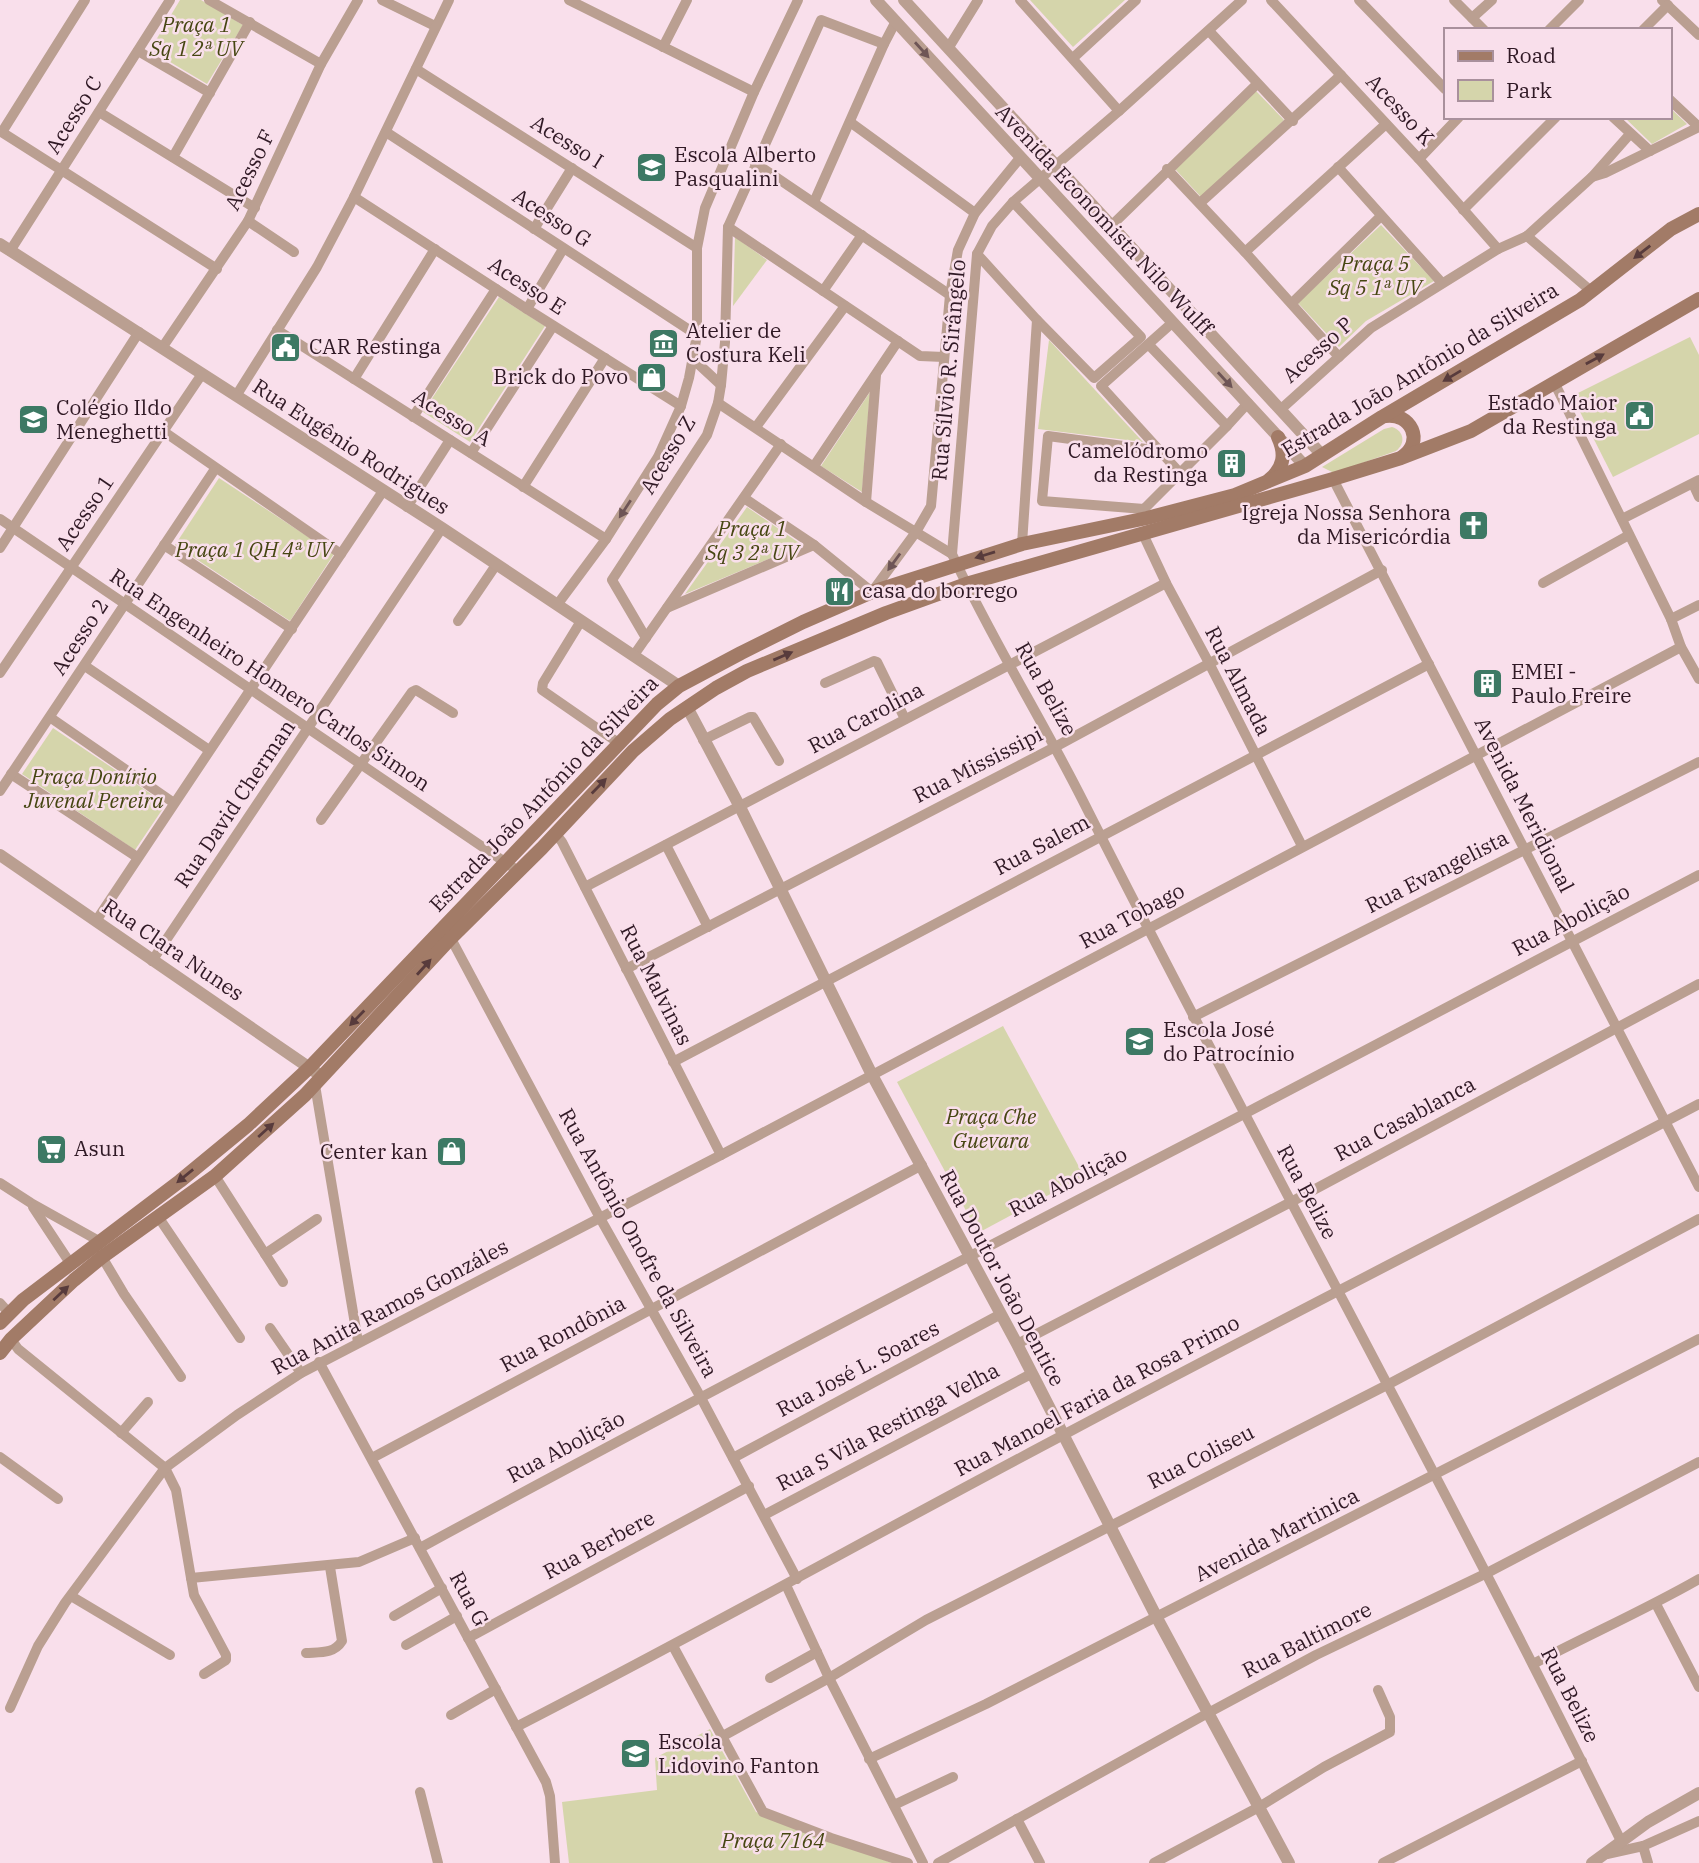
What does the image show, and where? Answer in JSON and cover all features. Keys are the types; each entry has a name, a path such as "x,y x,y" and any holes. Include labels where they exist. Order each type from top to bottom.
{"main road":[{"name":"Estrada João Antônio da Silveira","path":"512,867 542,848 555,834 572,804 620,744 657,704 678,686 803,622 872,592 942,568 955,559 1146,513 1235,495 1305,466 1382,417 1580,300 1671,229 1699,214"},
{"name":"Estrada João Antônio da Silveira","path":"3,1313 180,1181 248,1125 512,867 530,838 670,719 716,688 747,671 886,613 966,584 1333,479 1401,458 1471,431 1554,382 1697,305"},
{"path":"1382,417 1389,415 1403,418 1412,428 1412,449 1401,458"},
{"path":"1268,480 1276,474 1283,456 1278,437"},
{"path":"1305,466 1333,479"},
{"path":"886,613 908,597 941,583 946,573 942,568"},
{"path":"678,686 694,689 716,688"},
{"path":"530,838 542,848"},
{"name":"Estrada João Antônio da Silveira","path":"0,1353 6,1343 103,1257 215,1176 319,1081 447,933"},
{"path":"3,1313 6,1343"}],"street":[{"path":"85,0 1,132 217,270"},
{"name":"Acesso C","path":"5,247 62,169 170,0"},
{"path":"209,0 321,64"},
{"name":"Acesso F","path":"162,348 248,221 321,64 358,0"},
{"path":"382,0 435,26"},
{"path":"236,396 317,267 354,197 449,0"},
{"path":"569,0 754,92"},
{"path":"663,47 687,0"},
{"path":"557,606 606,539 659,457 681,406 697,335 697,248 705,208 754,92 798,0"},
{"name":"Avenida Economista Nilo Wulff","path":"876,0 1305,466"},
{"name":"Avenida Economista Nilo Wulff","path":"904,0 1322,455"},
{"path":"948,47 978,0"},
{"path":"1020,0 1119,111"},
{"path":"1073,58 1136,0"},
{"name":"Rua Sílvio R. Sirângelo","path":"955,559 977,254 992,226 1013,202 1056,167 1242,0"},
{"name":"Acesso K","path":"1271,0 1419,159 1498,249"},
{"path":"1359,0 1444,88"},
{"path":"1454,0 1482,28"},
{"path":"1472,18 1492,0"},
{"path":"1551,28 1579,0"},
{"path":"1645,28 1665,3 1699,35"},
{"name":"Acesso Z","path":"646,638 612,580 707,435 718,402 725,342 728,227 821,20 884,44"},
{"path":"814,202 896,21"},
{"path":"173,157 250,22"},
{"path":"1209,31 1293,121"},
{"path":"138,51 210,93"},
{"name":"Acesso I","path":"416,69 697,248"},
{"path":"1200,203 1341,75"},
{"path":"1112,225 1257,84"},
{"path":"1592,177 1699,127 1671,101"},
{"path":"99,112 255,208"},
{"path":"1419,159 1457,119"},
{"path":"1463,210 1554,119"},
{"path":"1615,119 1650,151"},
{"path":"850,122 975,213"},
{"path":"1245,252 1386,124"},
{"name":"Acesso G","path":"386,132 697,335"},
{"name":"Acesso P","path":"1280,410 1371,328 1498,249 1528,236 1592,177 1630,134"},
{"path":"744,498 814,545 872,592 916,532 931,506 950,295 958,250 975,213 1020,158"},
{"path":"755,163 950,295"},
{"path":"1338,167 1442,283"},
{"path":"534,229 572,168"},
{"path":"1167,169 1339,357"},
{"name":"Acesso E","path":"354,197 681,406"},
{"path":"1013,202 1142,337 1098,382"},
{"path":"1292,303 1381,216"},
{"path":"248,221 294,252"},
{"path":"728,227 920,356 944,357"},
{"path":"823,291 862,235"},
{"path":"1528,236 1591,291"},
{"name":"Rua Eugênio Rodrigues","path":"5,247 442,528 557,606 634,654 678,686"},
{"path":"354,379 435,249"},
{"path":"527,309 564,249"},
{"path":"977,254 1180,473"},
{"path":"413,417 496,289"},
{"path":"756,427 845,306"},
{"path":"1022,544 1037,320"},
{"path":"1098,382 1149,345 1172,323"},
{"path":"471,453 553,326"},
{"name":"Acesso A","path":"277,330 606,539"},
{"path":"0,548 139,332"},
{"path":"814,467 898,341"},
{"path":"1149,345 1227,426"},
{"path":"523,487 605,358"},
{"path":"693,359 721,385"},
{"name":"Acesso 1","path":"0,673 202,374"},
{"path":"866,502 876,374"},
{"path":"1554,382 1671,619 1681,647 1699,679"},
{"path":"718,402 955,559"},
{"path":"1161,451 1048,436 1042,500 1146,513 1180,473 1248,404"},
{"path":"163,432 341,554"},
{"path":"407,507 450,440"},
{"path":"634,654 781,444"},
{"name":"Acesso 2","path":"0,792 215,469"},
{"name":"Avenida Meridional","path":"1333,479 1699,1187"},
{"path":"1622,519 1696,482 1699,496"},
{"path":"96,921 383,491"},
{"name":"Rua Engenheiro Homero Carlos Simon","path":"0,519 512,867"},
{"name":"Rua David Cherman","path":"152,961 442,528"},
{"name":"Rua Almada","path":"1142,532 1302,846"},
{"path":"1543,583 1629,535"},
{"path":"164,545 292,629"},
{"path":"667,608 814,545"},
{"name":"Rua Belize","path":"955,559 1487,1573 1621,1841"},
{"path":"457,621 496,565"},
{"name":"Rua Mississipi","path":"626,969 1055,747 1382,570"},
{"name":"Rua Carolina","path":"585,887 1166,583"},
{"path":"1671,619 1699,605"},
{"path":"581,621 543,683 542,690 620,744"},
{"name":"Rua Tobago","path":"600,1218 1681,647"},
{"path":"825,683 877,662 905,719"},
{"name":"Rua Salem","path":"673,1062 1429,664"},
{"path":"85,666 209,750"},
{"path":"321,820 412,692 416,690 453,713"},
{"name":"Rua Doutor João Dentice","path":"687,707 740,807 871,1073 1017,1344 1157,1618 1289,1863"},
{"path":"703,740 754,717 779,761"},
{"path":"51,718 174,803"},
{"name":"Rua Evangelista","path":"1193,1017 1699,762"},
{"path":"11,774 137,858"},
{"name":"Rua Malvinas","path":"555,834 562,842 721,1155"},
{"path":"666,845 708,927"},
{"name":"Rua Clara Nunes","path":"0,855 310,1067 319,1081"},
{"name":"Rua Abolição","path":"420,1548 700,1396 1699,875"},
{"name":"Rua Antônio Onofre da Silveira","path":"447,933 797,1579"},
{"name":"Rua Casablanca","path":"1017,1344 1291,1202 1699,984"},
{"path":"319,1081 358,1342"},
{"name":"Rua Manoel Faria da Rosa Primo","path":"516,1727 673,1646 1338,1290 1699,1104"},
{"name":"Rua Rondônia","path":"372,1458 922,1165"},
{"path":"215,1176 283,1282"},
{"path":"0,1183 99,1241"},
{"path":"31,1203 71,1263"},
{"path":"159,1218 240,1338"},
{"name":"Rua Anita Ramos Gonzáles","path":"10,1708 38,1646 164,1468 237,1415 319,1362 600,1218"},
{"path":"265,1254 317,1219"},
{"name":"Rua Coliseu","path":"723,1736 829,1678 926,1620 1387,1385 1699,1219"},
{"path":"103,1257 124,1294 181,1377"},
{"name":"Rua José L. Soares","path":"733,1458 1001,1314"},
{"path":"270,1328 301,1373"},
{"name":"Avenida Martinica","path":"869,1759 1157,1618 1699,1339"},
{"path":"6,1343 18,1349 164,1468 176,1490 194,1595 226,1655 222,1665 204,1675"},
{"name":"Rua G","path":"319,1362 546,1782 550,1796 555,1863"},
{"name":"Rua S Vila Restinga Velha","path":"764,1515 1031,1374"},
{"path":"121,1433 148,1402"},
{"path":"0,1457 58,1499"},
{"name":"Rua Baltimore","path":"938,1863 1316,1655 1487,1573 1699,1462"},
{"name":"Rua Berbere","path":"468,1638 748,1486"},
{"path":"191,1578 261,1570 330,1567 359,1562 415,1538"},
{"path":"306,1653 331,1651 338,1648 342,1641 330,1567"},
{"path":"1533,1664 1599,1629 1656,1604 1699,1579"},
{"path":"786,1585 829,1678 923,1863"},
{"path":"394,1616 442,1588"},
{"path":"71,1596 170,1656"},
{"path":"1656,1604 1699,1687"},
{"path":"406,1645 457,1616"},
{"path":"673,1646 763,1812 908,1863"},
{"path":"770,1678 817,1652"},
{"path":"450,1715 496,1689"},
{"path":"1154,1863 1390,1732 1390,1717 1378,1690"},
{"path":"1383,1863 1582,1761"},
{"path":"894,1805 953,1777"},
{"path":"420,1791 438,1863"},
{"path":"1597,1859 1699,1793"},
{"path":"1017,1819 1040,1863"},
{"path":"1597,1859 1643,1846 1699,1821"},
{"path":"1643,1846 1648,1863"}],"green space":[{"name":"Praça 1 Sq 1 2ª UV","path":"180,0 201,0 243,25 207,84 150,50"},
{"path":"1030,0 1125,0 1073,47"},
{"path":"1256,91 1284,120 1201,197 1175,169"},
{"path":"1671,109 1687,124 1652,144 1626,119 1671,119"},
{"name":"Praça 5 Sq 5 1ª UV","path":"1381,225 1434,281 1366,321 1339,347 1298,303"},
{"path":"735,237 767,260 733,306"},
{"path":"499,297 545,326 470,442 423,412"},
{"name":"Estado Maior da Restinga","path":"1690,337 1699,355 1699,434 1613,477 1572,396"},
{"path":"1049,340 1143,442 1038,429"},
{"path":"870,392 862,492 821,466"},
{"path":"1392,427 1399,431 1402,438 1396,451 1334,473 1322,467 1384,429"},
{"name":"Praça 1 QH 4ª UV","path":"219,478 334,554 290,621 175,545"},
{"name":"Praça 1 Sq 3 2ª UV","path":"747,507 802,545 685,594"},
{"name":"Praça Donírio Juvenal Pereira","path":"53,728 166,804 135,850 22,774"},
{"name":"Praça Che Guevara","path":"1003,1026 1084,1176 978,1233 897,1082"},
{"name":"Praça 7164","path":"710,1729 756,1812 892,1863 569,1863 562,1802 657,1790 655,1758"}],"place":[{"name":"Escola Alberto Pasqualini","path":"651,167"},
{"name":"Atelier de Costura Keli","path":"663,343"},
{"name":"CAR Restinga","path":"286,347"},
{"name":"Brick do Povo","path":"651,377"},
{"name":"Estado Maior da Restinga","path":"1640,415"},
{"name":"Colégio Ildo Meneghetti","path":"33,420"},
{"name":"Camelódromo da Restinga","path":"1231,463"},
{"name":"Igreja Nossa Senhora da Misericórdia","path":"1474,525"},
{"name":"casa do borrego","path":"839,591"},
{"name":"EMEI - Paulo Freire","path":"1488,684"},
{"name":"Escola José do Patrocínio","path":"1140,1042"},
{"name":"Asun","path":"51,1149"},
{"name":"Center kan","path":"451,1152"},
{"name":"Escola Lidovino Fanton","path":"635,1754"}]}
